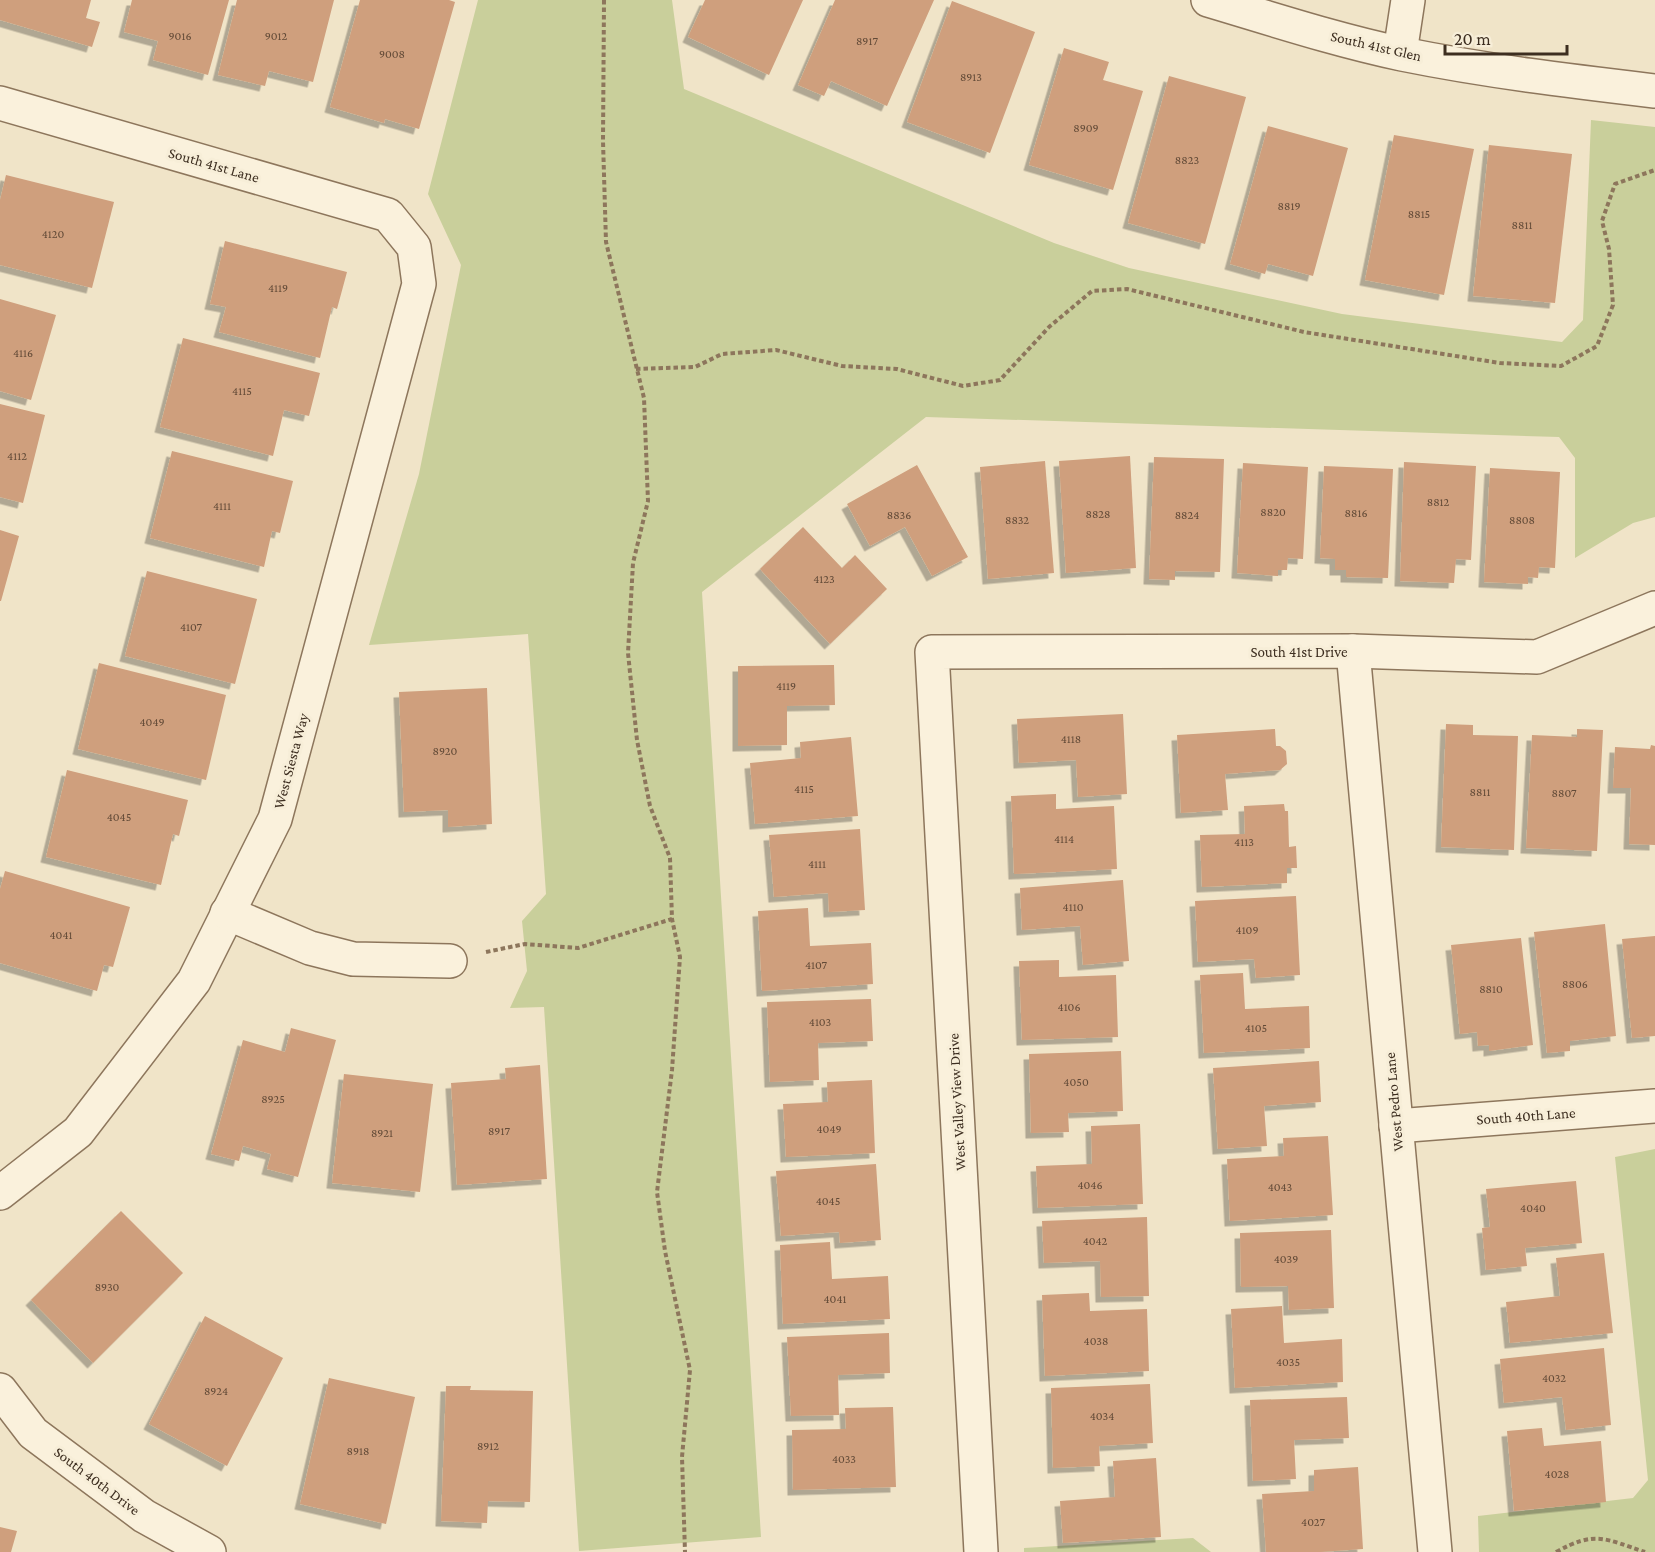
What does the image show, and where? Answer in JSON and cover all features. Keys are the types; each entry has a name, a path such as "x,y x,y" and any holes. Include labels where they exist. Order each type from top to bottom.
{"street":[{"name":"South 41st Glen","path":"1208,0 1297,27 1400,53 1531,77 1655,91"},
{"path":"1400,53 1408,0"},
{"name":"South 41st Lane","path":"0,103 388,215 414,247"},
{"name":"West Siesta Way","path":"0,1193 78,1132 194,981 275,819 418,284 414,247"},
{"name":"South 41st Drive","path":"932,652 1353,651 1537,657 1655,608"},
{"name":"West Pedro Lane","path":"1353,651 1435,1552"},
{"name":"West Valley View Drive","path":"932,652 981,1552"},
{"path":"227,913 310,948 353,959 450,961"},
{"name":"South 40th Lane","path":"1396,1126 1655,1106"},
{"name":"South 40th Drive","path":"0,1390 33,1433 144,1516 209,1552"}],"path":[{"path":"604,0 603,141 606,242 644,398 648,501 633,562 628,653 637,740 650,806 670,858 672,919 680,957 672,1070 657,1192 665,1251 690,1370 682,1457 685,1552"},
{"path":"636,369 695,368 722,354 776,350 842,366 897,369 963,386 972,385 1000,380 1049,327 1092,291 1127,289 1304,332 1500,363 1561,366 1597,346 1612,305 1609,249 1602,221 1615,184 1655,170"},
{"path":"450,961 525,944 578,948 672,919"},
{"path":"1556,1552 1575,1542 1601,1537 1645,1552"}],"green space":[{"path":"478,0 672,0 684,89 1054,243 1129,268 1342,314 1562,342 1583,320 1591,120 1655,127 1655,517 1633,523 1575,558 1575,458 1559,437 926,417 702,592 761,1537 579,1551 544,1007 510,1008 527,971 522,921 546,894 528,634 369,645 419,474 461,265 428,194"},
{"path":"1655,1149 1655,1552 1479,1552 1478,1516 1633,1498 1648,1480 1615,1157"},
{"path":"1193,1538 1211,1552 1024,1552 1024,1548"}],"building":[{"path":"0,0 91,0 86,18 100,22 92,47 0,20"},
{"path":"132,0 229,0 208,75 153,60 158,41 124,32"},
{"path":"237,0 334,0 313,82 269,71 265,86 218,75"},
{"path":"360,0 449,0 455,2 419,129 385,119 384,123 330,107"},
{"path":"705,0 803,0 769,75 688,37"},
{"path":"835,0 934,0 887,106 831,81 824,96 798,85"},
{"path":"952,1 1035,32 990,153 907,122"},
{"path":"1064,48 1109,62 1103,80 1143,91 1113,190 1029,165"},
{"path":"1169,76 1246,97 1205,244 1128,223"},
{"path":"1268,126 1348,148 1313,276 1268,264 1265,274 1230,264"},
{"path":"1394,135 1474,149 1444,295 1365,280"},
{"path":"1489,145 1572,154 1555,303 1473,296"},
{"path":"6,175 114,202 92,288 0,265 0,200"},
{"path":"225,241 347,272 337,309 332,307 320,358 219,332 226,307 210,304"},
{"path":"0,299 56,315 31,400 0,391"},
{"path":"183,338 320,373 309,416 284,410 273,456 160,427"},
{"path":"0,404 45,415 23,503 0,497"},
{"path":"172,451 293,481 280,533 272,531 264,567 150,538"},
{"path":"1130,456 1136,568 1066,573 1059,461"},
{"path":"1154,457 1224,459 1220,572 1175,571 1175,580 1149,579"},
{"path":"1045,461 1054,573 988,579 980,467"},
{"path":"1404,462 1476,466 1471,560 1456,559 1454,583 1400,581"},
{"path":"1243,463 1308,467 1303,559 1288,558 1287,570 1278,570 1278,576 1237,573"},
{"path":"917,465 968,557 932,576 905,527 870,546 847,504"},
{"path":"1324,466 1393,469 1388,578 1346,577 1346,570 1335,570 1335,559 1320,558"},
{"path":"1490,468 1560,472 1555,568 1539,567 1538,578 1528,577 1528,584 1484,582"},
{"path":"803,527 842,568 855,555 887,589 830,644 760,569"},
{"path":"0,530 19,536 1,601 0,601"},
{"path":"147,571 257,599 235,684 125,656"},
{"path":"99,663 226,695 206,780 78,749"},
{"path":"834,665 835,705 787,706 787,745 738,746 738,666"},
{"path":"487,688 492,824 448,827 448,810 404,812 399,692"},
{"path":"1123,714 1127,794 1078,797 1076,760 1019,763 1017,719"},
{"path":"1446,724 1473,725 1473,735 1518,736 1514,850 1441,847"},
{"path":"1275,729 1276,746 1286,751 1287,764 1280,770 1225,774 1228,810 1181,813 1177,735"},
{"path":"1577,729 1603,730 1597,851 1526,848 1532,735 1577,737"},
{"path":"851,737 858,816 755,824 750,763 801,758 800,742"},
{"path":"1651,745 1655,746 1655,845 1629,844 1631,788 1613,788 1615,747 1650,749"},
{"path":"67,770 188,800 179,836 173,834 161,885 46,857"},
{"path":"1056,794 1056,809 1114,806 1117,869 1014,874 1011,796"},
{"path":"1284,804 1285,811 1288,811 1289,847 1296,846 1297,868 1287,868 1287,883 1202,887 1200,835 1245,834 1244,806"},
{"path":"860,829 865,910 829,912 828,893 774,897 769,835"},
{"path":"5,871 130,907 113,967 104,965 97,991 0,963 0,889"},
{"path":"1123,880 1129,961 1083,965 1080,926 1022,930 1020,888"},
{"path":"1296,896 1300,975 1256,978 1254,959 1198,962 1195,901"},
{"path":"808,908 810,946 871,943 873,984 762,991 758,911"},
{"path":"1605,924 1616,1036 1570,1041 1570,1051 1547,1053 1534,932"},
{"path":"1655,936 1655,1036 1632,1038 1622,939"},
{"path":"1521,938 1533,1045 1489,1051 1489,1045 1478,1046 1477,1032 1460,1034 1451,945"},
{"path":"1059,960 1059,977 1116,975 1118,1037 1022,1040 1019,961"},
{"path":"1243,973 1245,1009 1309,1006 1310,1048 1204,1053 1200,975"},
{"path":"871,999 873,1041 818,1043 819,1080 770,1082 767,1002"},
{"path":"291,1028 336,1040 298,1177 267,1169 271,1154 243,1146 239,1161 211,1154 243,1040 285,1052"},
{"path":"1121,1051 1123,1111 1068,1113 1069,1132 1031,1133 1029,1054"},
{"path":"1319,1061 1321,1102 1264,1106 1267,1146 1218,1149 1213,1068"},
{"path":"540,1065 547,1179 457,1185 451,1083 506,1079 505,1068"},
{"path":"344,1074 433,1084 420,1192 332,1183"},
{"path":"872,1080 875,1153 786,1157 783,1104 828,1102 827,1082"},
{"path":"1140,1124 1143,1204 1038,1208 1036,1166 1092,1164 1091,1126"},
{"path":"1328,1136 1333,1215 1230,1221 1227,1159 1284,1156 1283,1138"},
{"path":"876,1164 881,1240 840,1243 839,1232 781,1236 776,1171"},
{"path":"1576,1181 1582,1243 1525,1248 1527,1266 1486,1270 1482,1228 1490,1227 1486,1189"},
{"path":"121,1211 183,1273 93,1363 31,1300"},
{"path":"1147,1217 1149,1296 1101,1297 1100,1261 1044,1263 1042,1221"},
{"path":"1331,1230 1334,1308 1289,1310 1288,1286 1241,1287 1240,1233"},
{"path":"830,1242 832,1279 888,1276 890,1319 783,1324 780,1245"},
{"path":"1604,1253 1613,1333 1510,1343 1506,1302 1560,1296 1556,1258"},
{"path":"1089,1293 1090,1311 1147,1309 1149,1371 1045,1376 1042,1295"},
{"path":"1282,1306 1284,1343 1342,1339 1343,1382 1235,1388 1231,1309"},
{"path":"205,1316 283,1358 227,1466 149,1424"},
{"path":"889,1333 890,1373 838,1375 839,1415 791,1416 787,1337"},
{"path":"1604,1348 1611,1425 1566,1430 1562,1397 1504,1403 1500,1359"},
{"path":"329,1378 415,1397 386,1524 300,1504"},
{"path":"1150,1384 1153,1443 1099,1446 1100,1466 1053,1468 1051,1388"},
{"path":"446,1386 471,1386 470,1390 533,1391 530,1502 488,1501 487,1523 441,1521"},
{"path":"1347,1397 1349,1438 1294,1440 1296,1479 1253,1481 1250,1400"},
{"path":"893,1407 896,1487 793,1490 792,1430 846,1429 845,1408"},
{"path":"1542,1428 1544,1446 1601,1441 1606,1502 1514,1511 1507,1431"},
{"path":"1156,1458 1161,1537 1063,1543 1060,1501 1115,1497 1113,1461"},
{"path":"1358,1467 1363,1549 1266,1552 1262,1494 1314,1491 1314,1470"},
{"path":"0,1527 17,1531 11,1552 0,1552"}]}
